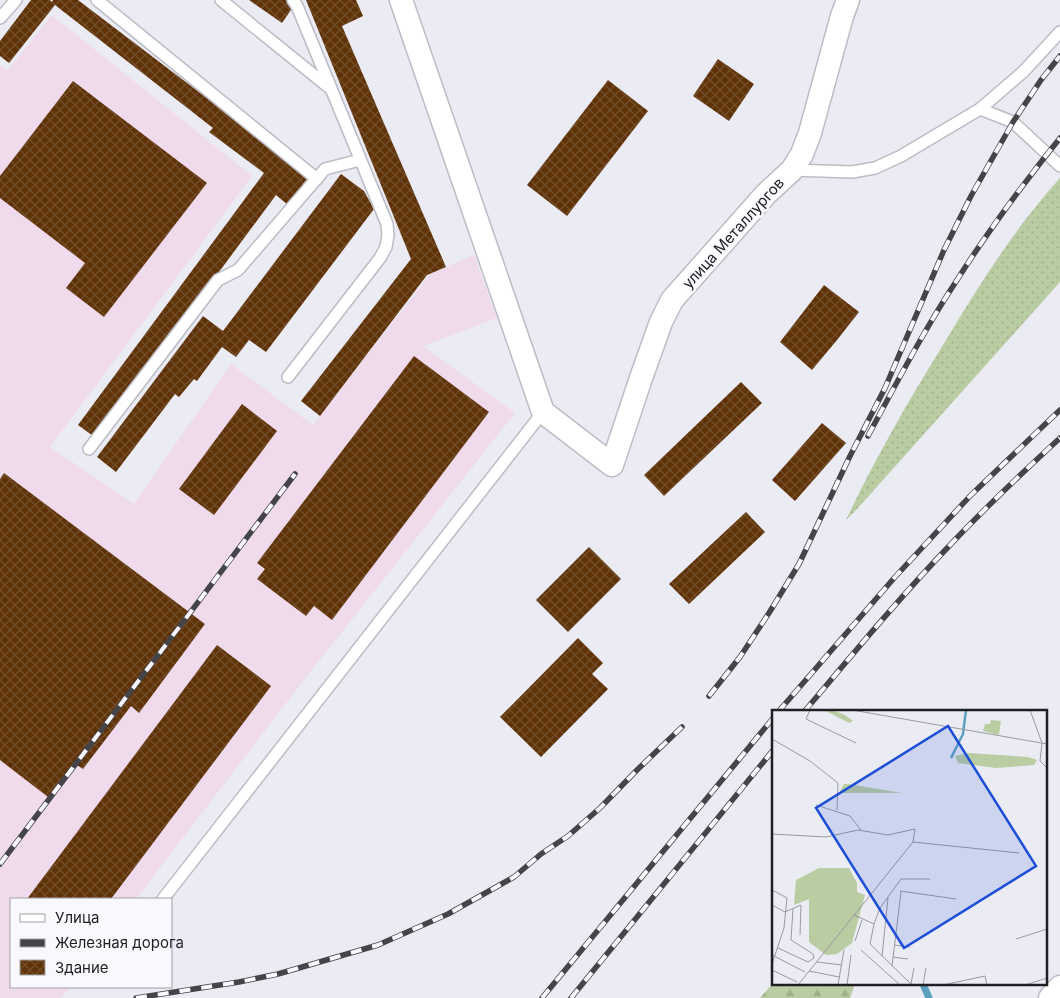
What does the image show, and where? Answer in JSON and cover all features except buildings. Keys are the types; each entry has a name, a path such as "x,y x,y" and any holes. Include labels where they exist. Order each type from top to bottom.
{"street":[{"path":"401,0 543,412"},
{"name":"улица Металлургов","path":"543,412 612,465 654,341 672,300 766,194 792,170 802,154 810,133 848,0"},
{"path":"1050,998 1060,987"}],"lane":[{"path":"0,18 16,0"},
{"path":"97,0 317,179"},
{"path":"221,0 332,90"},
{"path":"288,377 380,258 386,247 388,235 383,212 298,6 293,0"},
{"path":"792,170 852,172 874,168 901,156 980,109 1024,71 1060,32"},
{"path":"980,109 1013,122 1060,166"},
{"path":"89,449 218,280 238,270 325,169 360,160"},
{"path":"164,898 543,412"}],"shaded area":[{"path":"52,15 252,176 50,447 134,504 231,364 313,425 430,274 474,255 497,318 423,346 515,413 310,672 137,898 10,898 10,988 69,988 61,998 0,998 0,65 7,71"}],"green space":[{"path":"1060,178 1060,282 846,520 915,391 967,305 1026,218"},
{"path":"772,984 772,986 854,986 850,998 760,998"}],"waterway":[{"path":"924,986 929,998"}],"railway":[{"path":"709,696 740,657 799,564 850,456 885,388 944,250 971,196 1013,122 1041,80 1060,56"},
{"path":"868,436 922,338 957,280 1006,208 1060,138"},
{"path":"780,710 895,577 971,495 1060,410"},
{"path":"806,710 876,626 932,564 991,503 1060,438"},
{"path":"0,864 295,474"},
{"path":"542,998 772,719"},
{"path":"136,998 278,974 378,945 448,914 514,877 541,854 568,836 600,808 682,727"},
{"path":"571,998 772,751"}]}
